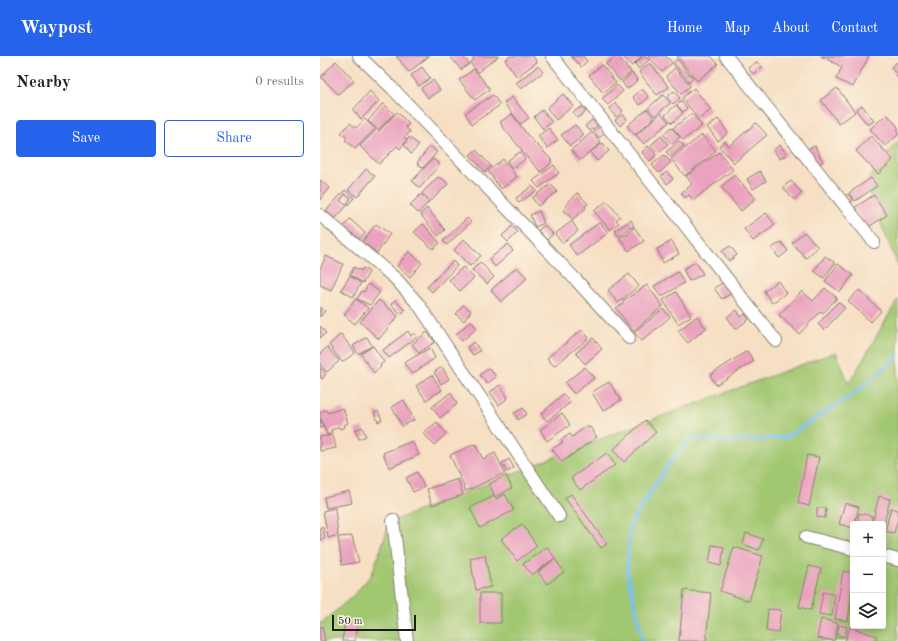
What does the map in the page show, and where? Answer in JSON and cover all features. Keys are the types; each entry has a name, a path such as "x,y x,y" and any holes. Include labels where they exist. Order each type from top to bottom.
{"street":[{"path":"358,56 392,88 577,281 629,338"},
{"path":"552,56 776,341"},
{"path":"726,56 874,242"},
{"path":"320,215 396,279 419,305 559,516"},
{"path":"393,520 407,641"},
{"path":"806,537 850,548"},
{"path":"886,557 898,560"}],"green space":[{"path":"898,141 898,266 865,184"},
{"path":"898,299 898,641 320,641 320,623 322,623 354,595 372,574 390,522 613,434 836,352 849,384"}],"building":[{"path":"396,56 429,56 409,72"},
{"path":"450,56 463,56 469,64 461,70"},
{"path":"472,56 499,56 478,72 470,63 474,59"},
{"path":"510,56 533,56 537,62 517,77 505,60"},
{"path":"571,56 583,56 587,61 581,67"},
{"path":"618,56 631,72 620,81 606,64"},
{"path":"622,56 642,56 632,66"},
{"path":"644,56 649,60 639,69 635,64"},
{"path":"648,56 666,56 672,63 662,72"},
{"path":"677,56 711,56 718,64 697,81"},
{"path":"821,56 869,56 853,87 836,79 842,67"},
{"path":"677,59 693,79 689,82 673,63"},
{"path":"336,61 354,81 338,94 321,77"},
{"path":"757,62 762,67 753,74 748,68"},
{"path":"897,62 898,64 898,78 891,67"},
{"path":"650,63 669,87 657,95 639,72"},
{"path":"602,65 616,83 603,93 589,75"},
{"path":"538,66 543,72 521,89 516,83"},
{"path":"422,67 430,78 419,86 411,75"},
{"path":"675,68 690,86 681,94 666,76"},
{"path":"474,69 490,89 475,100 459,80"},
{"path":"632,73 638,80 627,89 622,82"},
{"path":"433,80 440,90 428,98 421,88"},
{"path":"617,85 623,91 608,105 602,99"},
{"path":"694,88 711,110 699,119 682,98"},
{"path":"837,88 855,112 839,124 821,100"},
{"path":"642,89 649,97 640,105 633,97"},
{"path":"370,91 379,101 361,119 353,110"},
{"path":"674,91 680,98 673,104 667,97"},
{"path":"563,94 573,106 556,120 547,108"},
{"path":"493,95 500,105 472,124 465,113"},
{"path":"663,95 670,103 655,116 648,108"},
{"path":"512,97 529,118 521,124 504,103"},
{"path":"681,101 687,108 683,112 677,105"},
{"path":"383,103 394,114 378,130 379,131 397,112 409,124 406,127 410,132 404,138 407,140 400,149 397,146 379,164 360,146 377,129 368,121"},
{"path":"616,103 623,111 616,117 609,109"},
{"path":"676,105 683,113 672,123 665,115"},
{"path":"862,105 874,121 868,125 856,110"},
{"path":"582,107 586,112 577,118 573,112"},
{"path":"647,109 654,118 635,135 627,126"},
{"path":"542,110 552,122 543,129 534,117"},
{"path":"661,113 669,122 644,144 636,135"},
{"path":"692,113 702,126 683,140 673,128"},
{"path":"512,114 529,137 552,160 550,160 552,162 541,172 521,151 522,150 501,125 502,124 500,122"},
{"path":"623,114 627,119 620,126 615,120"},
{"path":"887,114 898,127 898,135 885,146 870,129"},
{"path":"365,119 375,129 355,149 345,140 347,138 341,133 350,123 356,128"},
{"path":"718,119 728,133 718,141 707,127"},
{"path":"592,120 597,126 590,131 585,126"},
{"path":"756,123 767,135 734,163 719,146 725,141 729,146"},
{"path":"575,125 584,135 570,146 561,135"},
{"path":"600,126 605,133 599,138 594,131"},
{"path":"671,127 680,137 672,144 663,134"},
{"path":"549,128 558,140 547,148 538,136"},
{"path":"592,132 601,143 580,160 571,150"},
{"path":"702,135 716,151 685,176 671,159"},
{"path":"661,136 668,144 658,153 651,145"},
{"path":"871,136 893,160 878,174 856,151"},
{"path":"409,137 419,145 411,154 404,145"},
{"path":"679,141 684,146 671,157 666,152"},
{"path":"603,143 609,151 597,161 590,152"},
{"path":"780,145 787,154 780,159 773,150"},
{"path":"430,146 437,152 423,168 417,163"},
{"path":"648,146 656,155 650,161 642,152"},
{"path":"815,146 823,162 816,166 808,149"},
{"path":"476,150 491,166 485,172 470,155"},
{"path":"520,152 525,159 512,169 507,161"},
{"path":"719,152 733,170 693,200 689,195 685,198 681,193 692,184 686,176"},
{"path":"664,155 671,162 659,173 652,165"},
{"path":"433,159 440,164 420,188 412,181"},
{"path":"503,159 517,177 501,189 488,171"},
{"path":"554,165 559,173 539,188 533,181"},
{"path":"366,169 375,176 357,197 348,190"},
{"path":"760,171 766,181 753,189 747,179"},
{"path":"667,172 673,179 667,184 661,176"},
{"path":"735,175 755,199 741,211 721,187"},
{"path":"438,177 441,179 442,178 448,184 431,201 422,193"},
{"path":"871,178 877,186 855,201 849,193"},
{"path":"320,180 330,188 320,200"},
{"path":"791,181 802,193 794,200 783,187"},
{"path":"551,184 557,192 538,206 532,198"},
{"path":"532,186 536,191 519,203 516,198"},
{"path":"345,190 354,198 335,219 326,211","holes":["345,194 351,198 346,205 340,201"]},
{"path":"578,193 588,204 585,206 586,208 573,219 563,211 567,206 566,204"},
{"path":"421,194 429,202 418,213 410,205"},
{"path":"848,194 853,200 847,205 842,198"},
{"path":"874,195 887,215 867,228 854,208"},
{"path":"607,201 620,217 616,220 619,223 610,230 594,211"},
{"path":"427,208 445,230 438,236 420,214"},
{"path":"539,211 544,223 535,227 530,215"},
{"path":"766,213 775,225 753,241 744,229"},
{"path":"467,218 471,222 447,245 443,241"},
{"path":"350,219 365,233 360,239 343,227"},
{"path":"631,220 634,226 618,236 615,230"},
{"path":"572,221 578,231 562,243 555,234"},
{"path":"600,222 608,233 577,256 569,245"},
{"path":"376,224 390,234 377,253 362,242"},
{"path":"423,224 440,243 433,249 414,232"},
{"path":"544,225 553,234 547,240 538,231"},
{"path":"512,226 518,232 508,242 502,236"},
{"path":"634,227 644,241 629,251 619,237 628,234"},
{"path":"804,232 818,247 806,258 792,243"},
{"path":"464,239 481,256 470,266 454,250"},
{"path":"672,241 679,254 663,263 657,249"},
{"path":"781,242 788,251 779,258 772,248"},
{"path":"508,244 513,251 495,267 489,259"},
{"path":"730,246 737,255 729,261 722,251"},
{"path":"409,251 422,263 410,277 397,266"},
{"path":"326,256 343,264 331,290 320,285 320,269"},
{"path":"825,256 835,263 824,278 814,271"},
{"path":"453,261 457,266 432,292 427,287"},
{"path":"480,262 494,277 487,284 472,270"},
{"path":"696,262 703,274 689,281 683,269"},
{"path":"838,264 853,275 840,292 825,281"},
{"path":"354,267 361,271 363,268 369,272 363,283 350,275"},
{"path":"463,267 474,278 460,291 449,280"},
{"path":"517,267 527,278 501,302 491,290"},
{"path":"678,272 684,283 661,297 654,286"},
{"path":"629,274 639,286 618,303 608,290"},
{"path":"350,276 361,283 353,297 341,290"},
{"path":"778,281 786,293 772,303 764,291"},
{"path":"724,282 732,293 722,299 714,288"},
{"path":"368,284 380,292 370,305 357,299 362,291 364,292"},
{"path":"647,285 663,306 633,331 616,308 623,304 623,301"},
{"path":"825,288 837,298 823,313 821,311 799,334 779,315 802,291 813,301"},
{"path":"859,290 881,311 871,322 848,301"},
{"path":"676,292 691,316 678,324 663,300"},
{"path":"356,299 368,308 355,324 344,315"},
{"path":"379,300 398,316 379,339 360,322"},
{"path":"395,300 405,310 401,314 391,304"},
{"path":"838,302 845,308 824,330 818,324"},
{"path":"463,305 471,311 464,321 456,314"},
{"path":"320,307 325,311 320,317"},
{"path":"663,309 670,317 642,341 634,332"},
{"path":"737,310 741,317 745,314 749,319 736,329 727,317"},
{"path":"697,316 706,328 688,343 678,331"},
{"path":"471,321 477,328 462,341 456,334"},
{"path":"320,326 326,333 320,338"},
{"path":"582,330 589,338 554,366 547,358"},
{"path":"408,331 411,336 414,333 417,337 389,358 383,350"},
{"path":"427,332 435,342 419,353 412,344"},
{"path":"341,334 355,353 342,362 329,345"},
{"path":"367,337 372,346 358,354 353,346"},
{"path":"593,338 602,349 585,364 576,353"},
{"path":"474,342 480,351 473,355 467,347"},
{"path":"373,346 384,362 374,373 361,354"},
{"path":"327,347 339,361 327,372 320,366 320,354"},
{"path":"430,348 435,358 412,374 404,363"},
{"path":"747,351 754,361 716,385 710,375"},
{"path":"442,367 449,379 441,384 434,372"},
{"path":"585,367 594,378 574,394 565,383"},
{"path":"320,368 326,374 322,379 320,377"},
{"path":"489,368 496,377 487,384 480,375"},
{"path":"432,375 442,390 426,400 416,386"},
{"path":"609,382 621,400 603,411 592,392"},
{"path":"500,385 508,398 499,405 490,392"},
{"path":"451,392 457,404 440,418 432,407"},
{"path":"563,394 571,402 547,421 541,414"},
{"path":"404,400 414,420 402,426 392,407"},
{"path":"343,408 348,423 344,425 345,427 340,429 339,427 331,430 332,433 327,435 324,427 320,428 320,412 326,410 328,413"},
{"path":"523,408 527,414 518,420 514,413"},
{"path":"378,411 382,420 378,422 374,413"},
{"path":"562,413 570,425 547,441 540,430"},
{"path":"645,420 656,432 624,462 613,450"},
{"path":"437,422 446,434 434,445 423,433"},
{"path":"587,426 588,428 590,427 597,437 562,462 552,449 563,442 561,440 570,434 572,437"},
{"path":"362,427 366,436 359,439 355,430"},
{"path":"333,435 336,448 320,451 320,437"},
{"path":"412,441 419,455 389,468 383,453"},
{"path":"475,444 483,459 495,453 505,473 466,491 450,455"},
{"path":"607,453 615,465 580,490 571,478"},
{"path":"807,455 819,457 809,506 798,503"},
{"path":"509,459 514,468 507,472 502,463"},
{"path":"417,472 424,487 413,492 406,478"},
{"path":"506,475 512,488 495,497 489,484"},
{"path":"458,479 463,495 432,505 427,489"},
{"path":"349,491 352,503 326,508 324,497"},
{"path":"505,494 514,510 480,528 470,508 494,496 496,499"},
{"path":"571,494 607,544 601,548 565,498"},
{"path":"879,496 890,499 885,521 873,521"},
{"path":"845,503 859,507 855,521 850,521 850,527 839,524"},
{"path":"335,508 338,535 328,538 323,511"},
{"path":"817,508 826,508 825,518 817,517"},
{"path":"891,508 898,510 898,519 894,533 886,531"},
{"path":"859,513 872,516 871,521 858,521"},
{"path":"522,524 537,546 517,561 501,539"},
{"path":"320,527 323,527 325,539 320,540"},
{"path":"746,533 763,539 759,550 743,544"},
{"path":"352,536 359,562 342,565 338,537"},
{"path":"712,545 724,547 721,566 709,563"},
{"path":"547,547 555,558 532,575 523,564"},
{"path":"734,547 763,556 749,601 720,591"},
{"path":"485,555 491,587 476,590 470,558"},
{"path":"555,559 564,572 547,584 538,572"},
{"path":"809,566 821,569 811,610 799,607"},
{"path":"843,571 850,572 850,609 848,621 835,619"},
{"path":"684,590 711,593 706,641 679,641"},
{"path":"823,592 835,595 832,616 819,614"},
{"path":"480,593 501,593 501,623 480,623"},
{"path":"768,609 781,610 778,633 766,631"},
{"path":"821,619 838,623 834,641 817,638"},
{"path":"345,623 358,625 355,641 342,641"},
{"path":"839,625 847,627 845,637 837,635"},
{"path":"322,626 325,641 320,641 320,627"},
{"path":"850,627 850,629 856,629 877,636 875,641 845,641"}],"waterway":[{"path":"643,641 627,571 630,525 669,463 691,439 737,441 787,437 852,395 898,355"}]}
